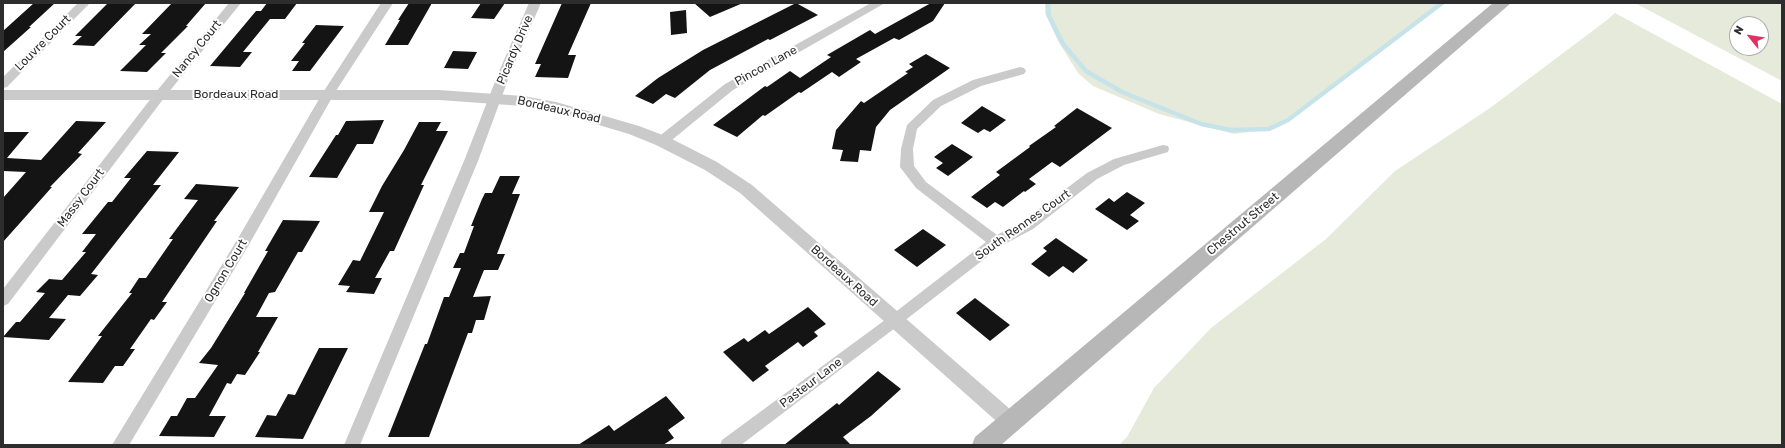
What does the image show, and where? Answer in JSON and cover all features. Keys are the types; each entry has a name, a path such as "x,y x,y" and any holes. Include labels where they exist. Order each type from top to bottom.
{"main road":[{"name":"Chestnut Street","path":"984,445 1503,3"}],"street":[{"name":"Louvre Court","path":"3,84 84,3"},
{"name":"Nancy Court","path":"160,95 235,3"},
{"path":"328,94 386,3"},
{"name":"Picardy Drive","path":"495,98 535,3"},
{"name":"Pincon Lane","path":"662,141 705,108 729,87 879,3"},
{"path":"996,242 921,186 907,166 907,149 911,128 937,103 977,83 1020,71"},
{"name":"Ognon Court","path":"120,445 242,244 328,94"},
{"name":"Bordeaux Road","path":"3,95 439,95 523,100 613,123 662,141 711,166 746,188 894,321 1011,422"},
{"name":"Massy Court","path":"3,300 160,95"},
{"path":"352,445 472,161 495,98"},
{"name":"South Rennes Court","path":"894,321 996,242 1028,225 1092,176 1119,162 1163,149"},
{"name":"Pasteur Lane","path":"728,445 894,321"}],"green space":[{"path":"1045,3 1442,3 1276,126 1257,131 1234,134 1159,114 1093,86 1078,73 1058,41 1045,13"},
{"path":"1635,3 1782,3 1782,81 1735,56 1769,56 1769,16 1729,16 1729,53"},
{"path":"1615,13 1782,104 1782,445 1119,445 1127,437 1154,388 1211,328 1326,239 1395,171 1490,108"}],"building":[{"path":"34,3 55,3 3,52 3,31"},
{"path":"108,3 136,3 94,46 72,45 82,36 75,36"},
{"path":"172,3 206,3 186,26 188,26 161,53 166,53 147,72 120,71 146,45 139,45 151,34 142,34"},
{"path":"267,3 297,3 285,19 270,19 243,52 252,52 240,67 210,66 256,11 261,11"},
{"path":"409,3 432,3 408,45 385,45 400,20 398,20"},
{"path":"481,3 505,3 494,19 471,18"},
{"path":"562,3 591,3 568,55 576,55 568,78 535,77 541,64 535,64"},
{"path":"694,3 743,3 710,17"},
{"path":"796,3 818,15 770,40 768,39 710,70 675,98 666,94 653,104 635,96 658,78 703,50"},
{"path":"931,3 945,3 933,21 899,40 894,38 856,59 861,62 839,77 832,72 801,93 799,92 765,116 763,115 737,137 713,125 765,86 767,87 790,71 800,78 831,57 827,55 870,30 875,34"},
{"path":"686,10 687,33 671,35 670,12"},
{"path":"316,25 344,26 310,71 292,71 299,61 291,61 305,43 302,43"},
{"path":"453,51 477,52 468,69 444,68"},
{"path":"926,54 950,68 890,110 876,127 871,151 860,150 858,162 840,161 843,150 832,149 836,130 861,101 864,103 908,73 905,72 913,67 909,64"},
{"path":"982,106 1006,120 990,132 984,129 978,133 961,123"},
{"path":"1077,108 1112,128 1060,167 1052,162 1029,179 1036,184 1003,207 995,202 987,208 971,197 1000,175 996,172 1056,127 1054,126"},
{"path":"384,120 373,144 357,144 337,178 309,177 346,121"},
{"path":"76,121 106,122 78,153 82,154 50,187 52,187 3,242 3,198 26,172 3,171 3,132 29,132 7,158 41,160"},
{"path":"419,122 441,122 436,131 448,131 421,185 424,185 394,251 390,251 375,278 382,278 374,294 346,292 350,286 338,285 353,260 360,261 384,212 369,212 382,186"},
{"path":"952,144 973,157 948,176 936,168 943,163 934,157"},
{"path":"147,151 179,152 153,185 161,185 91,274 98,275 80,296 68,295 49,318 66,319 49,340 3,337 16,322 20,322 45,293 36,292 49,279 62,280 86,252 82,252 96,234 82,234 108,202 112,202 131,178 124,178"},
{"path":"500,176 520,176 512,194 520,194 497,254 505,254 498,270 484,270 473,297 491,296 484,320 476,320 472,333 468,333 429,437 388,437 425,344 427,344 444,297 449,297 461,268 453,268 460,253 464,253 474,226 471,226 482,199 485,193 492,193"},
{"path":"196,184 239,187 214,221 217,221 162,302 167,302 154,320 151,319 130,349 135,349 123,366 115,366 103,383 68,382 102,336 98,336 132,293 129,293 139,278 146,278 173,239 169,239 198,200 184,199"},
{"path":"1127,192 1145,203 1130,215 1139,221 1127,230 1095,209 1109,198 1114,202"},
{"path":"283,220 320,221 302,252 298,252 275,292 269,293 256,317 278,317 258,352 260,352 245,375 237,374 231,384 227,383 209,416 226,416 214,437 159,436 171,416 177,416 187,398 195,398 218,365 199,363 211,348 245,293 268,251 265,251"},
{"path":"923,229 946,245 917,267 894,250"},
{"path":"1056,238 1088,260 1073,273 1063,266 1049,277 1031,264 1047,251 1043,248"},
{"path":"975,298 1010,325 990,341 956,313"},
{"path":"808,307 826,324 814,332 818,336 803,347 798,342 765,366 769,370 753,382 723,352 744,338 748,342 765,330 769,334"},
{"path":"319,348 348,348 303,439 255,437 267,415 276,416 288,394 295,395"},
{"path":"878,371 901,389 871,416 843,437 851,445 784,445 837,403 839,405"},
{"path":"666,396 685,418 668,430 674,438 663,445 578,445 609,425 614,431"}],"waterway":[{"path":"1048,3 1049,16 1063,44 1086,71 1122,92 1201,124 1231,130 1269,129 1288,120 1442,3"}]}
